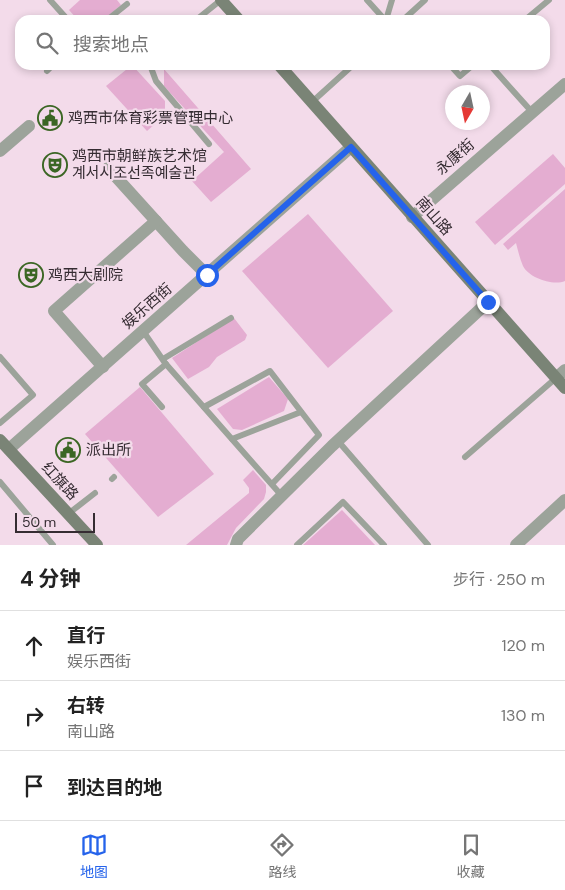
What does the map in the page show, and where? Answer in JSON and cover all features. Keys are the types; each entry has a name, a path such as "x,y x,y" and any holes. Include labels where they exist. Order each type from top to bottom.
{"street":[{"path":"221,0 234,15"},
{"name":"南山路","path":"283,70 488,302 560,374 565,388"},
{"name":"永康街","path":"412,217 565,84"},
{"path":"0,151 29,126"},
{"name":"娱乐西街","path":"9,450 351,147"},
{"path":"108,168 207,275"},
{"path":"103,367 54,311 156,221"},
{"path":"236,545 238,539 338,441 488,302"},
{"name":"红旗路","path":"0,440 97,545"},
{"path":"516,545 565,500"}],"lane":[{"path":"50,0 64,15"},
{"path":"202,15 221,0"},
{"path":"367,0 380,15"},
{"path":"387,15 392,0"},
{"path":"411,15 425,0"},
{"path":"531,15 549,0"},
{"path":"113,15 127,4"},
{"path":"152,70 156,81 209,144"},
{"path":"312,102 347,70"},
{"path":"455,70 460,76 467,70"},
{"path":"494,70 532,112"},
{"path":"162,406 142,384 164,362 231,318"},
{"path":"143,331 164,362 282,496"},
{"path":"0,357 33,395 0,423"},
{"path":"204,406 270,371 319,435 272,484"},
{"path":"465,457 560,374"},
{"path":"232,439 301,412"},
{"path":"338,441 428,545"},
{"path":"0,482 53,545"},
{"path":"68,514 95,493"},
{"path":"297,545 343,502 384,545"}],"shaded area":[{"path":"80,0 117,0 121,5 109,15 74,15 69,10"},
{"path":"126,70 137,70 165,101 165,115 147,131 106,86"},
{"path":"165,70 251,169 211,202 192,181 224,152 164,86"},
{"path":"553,154 565,168 565,184 495,245 475,222"},
{"path":"565,189 565,281 548,282 530,274 526,270 516,243 508,250 503,244"},
{"path":"308,214 393,311 328,368 242,271"},
{"path":"234,318 247,335 245,340 217,357 209,367 188,379 172,358"},
{"path":"269,377 288,399 284,411 242,430 233,429 217,409"},
{"path":"140,387 214,474 158,517 85,434"},
{"path":"253,470 266,485 264,499 236,528 227,545 186,545 249,493 249,488 243,480"},
{"path":"342,510 375,545 303,545"}],"place":[{"name":"鸡西市体育彩票管理中心","path":"50,118"},
{"name":"鸡西市朝鲜族艺术馆 계서시조선족예술관","path":"55,165"},
{"name":"鸡西大剧院","path":"31,275"},
{"name":"派出所","path":"68,450"}],"route":[{"path":"207,275 351,147 488,302"}]}
